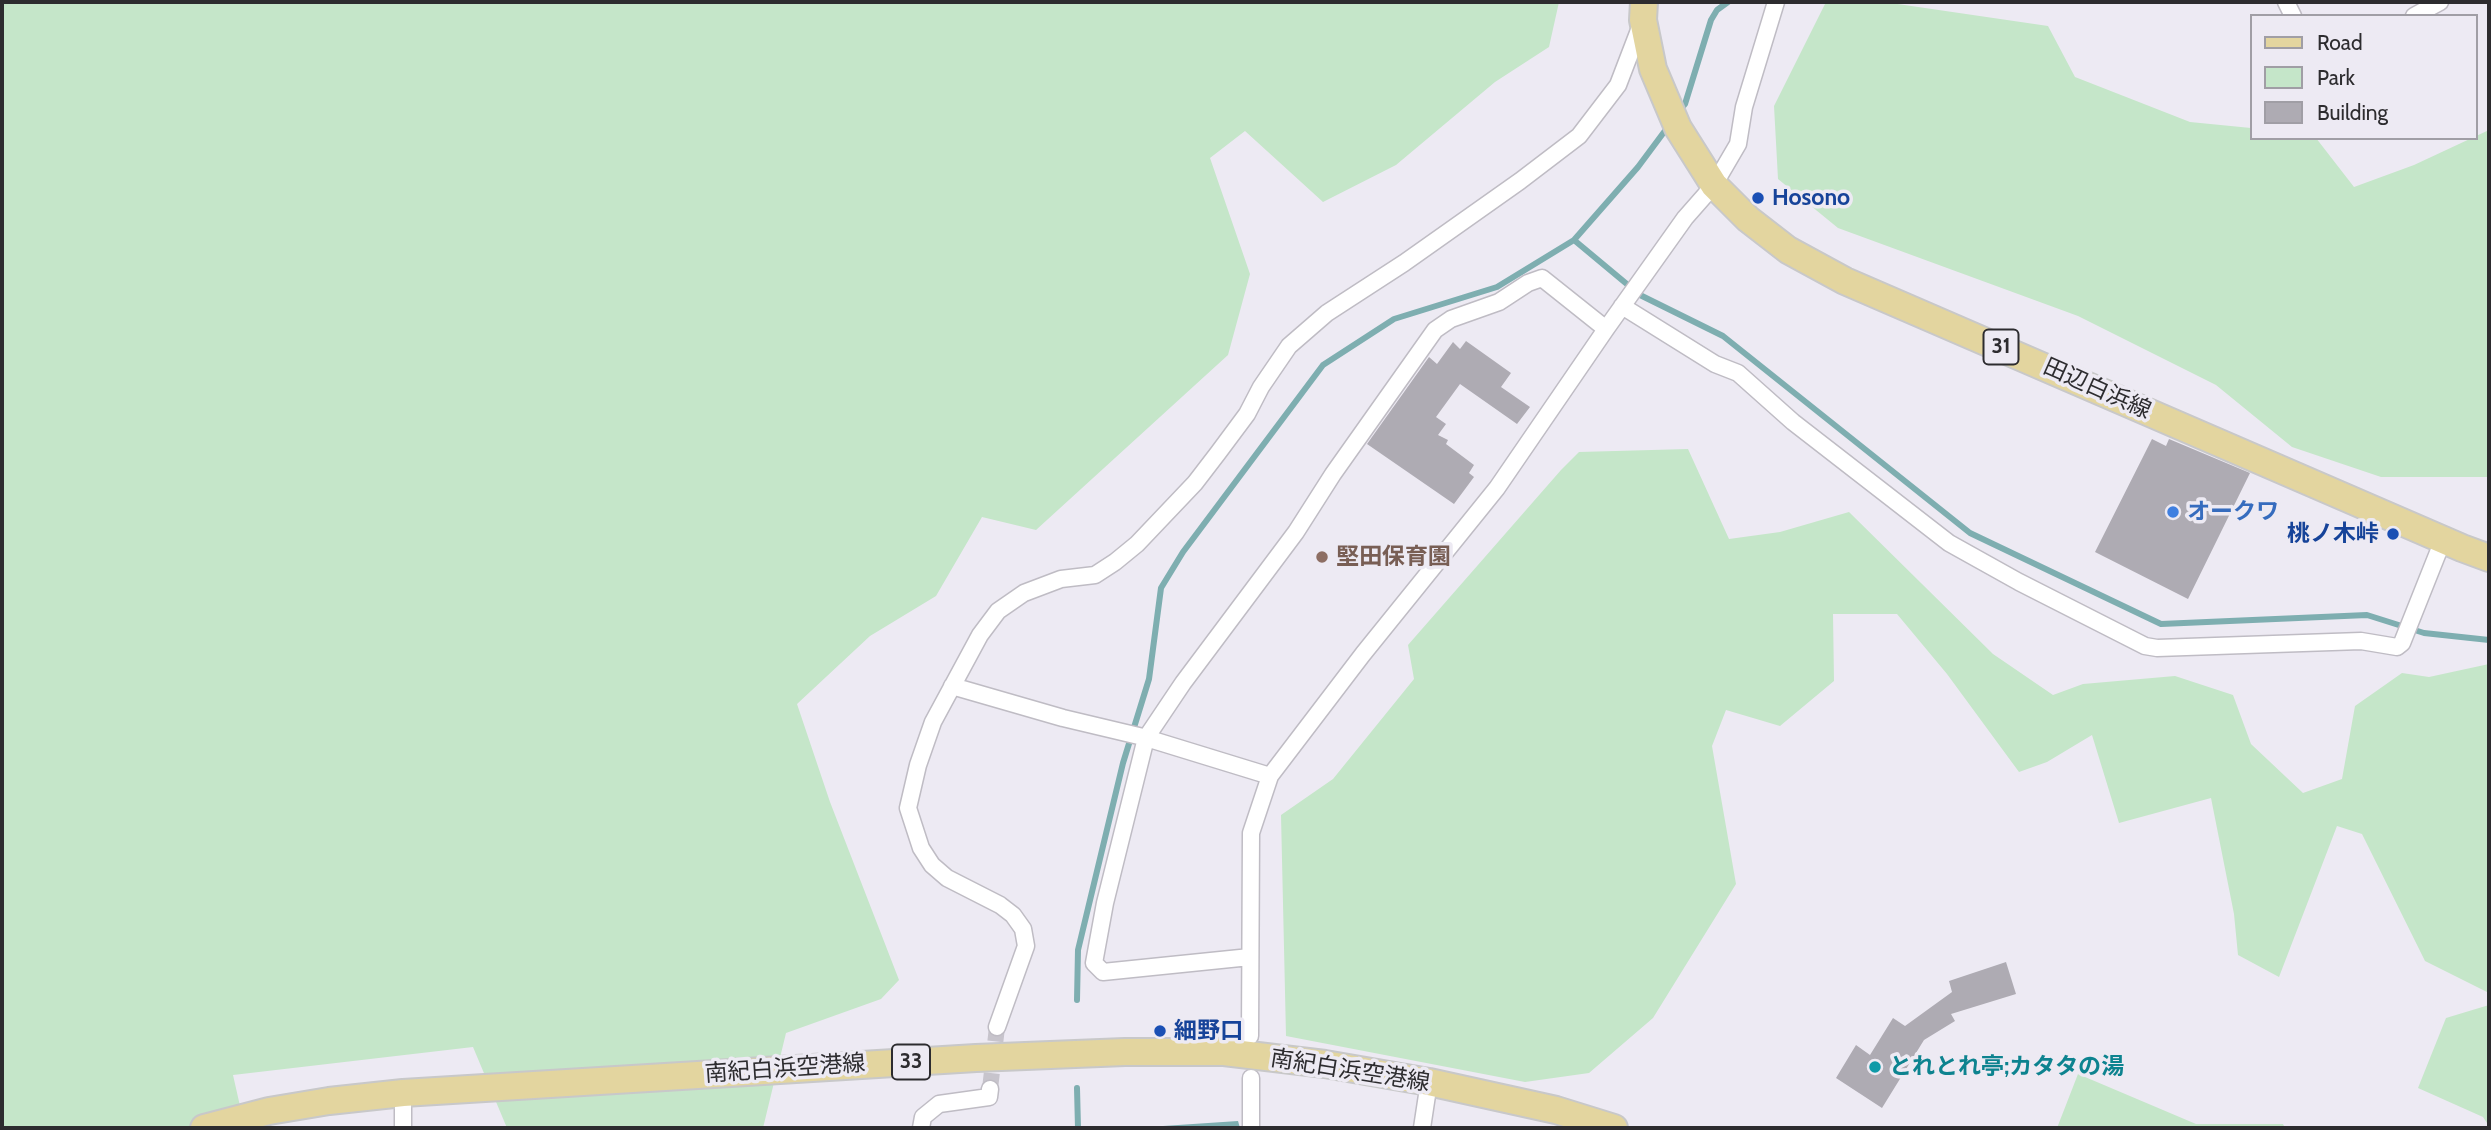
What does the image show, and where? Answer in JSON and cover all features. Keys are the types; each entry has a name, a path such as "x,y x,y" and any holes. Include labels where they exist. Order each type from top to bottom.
{"main road":[{"name":"田辺白浜線","path":"1643,11 1653,69 1678,128 1714,185 1748,219 1788,250 1845,281 2489,558"},
{"name":"南紀白浜空港線","path":"204,1128 269,1111 403,1093 976,1058 1125,1052 1224,1052 1325,1064 1429,1083 1556,1110 1614,1128"}],"street":[{"path":"1250,1036 1251,832 1270,776 1363,654 1497,488 1606,328 1685,218 1714,185 1738,144 1744,107 1776,2"},
{"path":"2418,14 2440,2"},
{"path":"997,1027 1026,946 1023,929 1013,915 1000,905 947,878 932,865 914,831 908,808 918,765 933,722 980,635 998,611 1024,593 1061,579 1095,575 1115,562 1154,528 1195,482 1247,415 1261,387 1289,346 1327,313 1404,263 1579,136 1618,85 1643,11"},
{"path":"1250,957 1103,972 1094,963 1144,737 1296,532 1435,330 1451,319 1499,302 1528,283 1542,278 1606,328"},
{"path":"1624,303 1715,364 1738,373 1793,422 1949,543 2019,583 2129,639 2157,648 2348,641 2396,647 2402,643 2443,540"},
{"path":"952,686 1063,718 1123,731 1270,776"},
{"path":"1251,1078 1251,1128"},
{"path":"1422,1128 1429,1083"},
{"path":"921,1128 923,1117 939,1104 989,1097 990,1089"},
{"path":"403,1093 403,1128"}],"green space":[{"path":"2,2 1559,2 1549,47 1495,82 1396,165 1323,202 1245,131 1210,158 1250,274 1228,355 1036,530 982,517 936,596 870,636 797,704 830,802 899,980 881,999 786,1033 763,1128 507,1128 473,1047 233,1075 245,1128 2,1128"},
{"path":"1826,2 1884,2 2048,26 2075,77 2190,122 2250,128 2250,140 2318,140 2354,187 2414,165 2468,140 2477,140 2477,136 2489,130 2489,477 2381,477 2292,447 2216,385 2078,316 1838,228 1778,179 1774,106"},
{"path":"1688,449 1729,539 1780,532 1849,512 1993,654 2053,695 2083,684 2175,676 2233,695 2251,744 2303,793 2342,779 2355,706 2402,673 2429,677 2489,664 2489,993 2425,961 2362,834 2337,826 2279,977 2238,955 2234,914 2211,798 2119,823 2092,735 2047,762 2019,772 1947,674 1897,614 1833,614 1834,681 1780,726 1726,710 1712,746 1736,884 1653,1018 1589,1073 1525,1082 1286,1036 1281,815 1333,779 1414,679 1408,645 1579,452"},
{"path":"2489,1005 2489,1126 2483,1117 2418,1088 2446,1018"},
{"path":"2078,1074 2196,1124 2283,1124 2285,1128 2057,1128"}],"water":[{"path":"1238,1121 1240,1128 1133,1128"}],"building":[{"path":"1466,341 1511,373 1501,387 1530,407 1517,424 1460,384 1436,417 1446,424 1438,435 1448,440 1446,444 1474,465 1469,473 1474,477 1454,504 1367,444 1429,357 1437,364 1453,342 1460,349"},
{"name":"オークワ","path":"2152,439 2166,446 2169,439 2250,473 2188,599 2095,552"},
{"path":"2006,962 2016,994 1951,1014 1955,1021 1924,1040 1882,1108 1836,1078 1856,1045 1870,1055 1893,1018 1905,1026 1952,992 1949,981"}],"waterway":[{"path":"1678,113 1685,104 1711,20 1717,10 1728,2"},
{"path":"1574,240 1638,167 1670,124"},
{"path":"1077,1000 1078,950 1123,763 1149,679 1161,588 1183,552 1323,365 1394,319 1497,287 1574,240 1640,295 1723,336 1970,533 2161,624 2367,615 2424,633 2489,640"},
{"path":"1077,1088 1078,1128"}],"tunnel":[{"path":"990,1089 997,1027"}],"place":[{"name":"Hosono","path":"1758,198"},
{"name":"オークワ","path":"2173,512"},
{"name":"桃ノ木峠","path":"2393,534"},
{"name":"堅田保育園","path":"1322,557"},
{"name":"細野口","path":"1160,1031"},
{"name":"とれとれ亭;カタタの湯","path":"1875,1067"}]}
